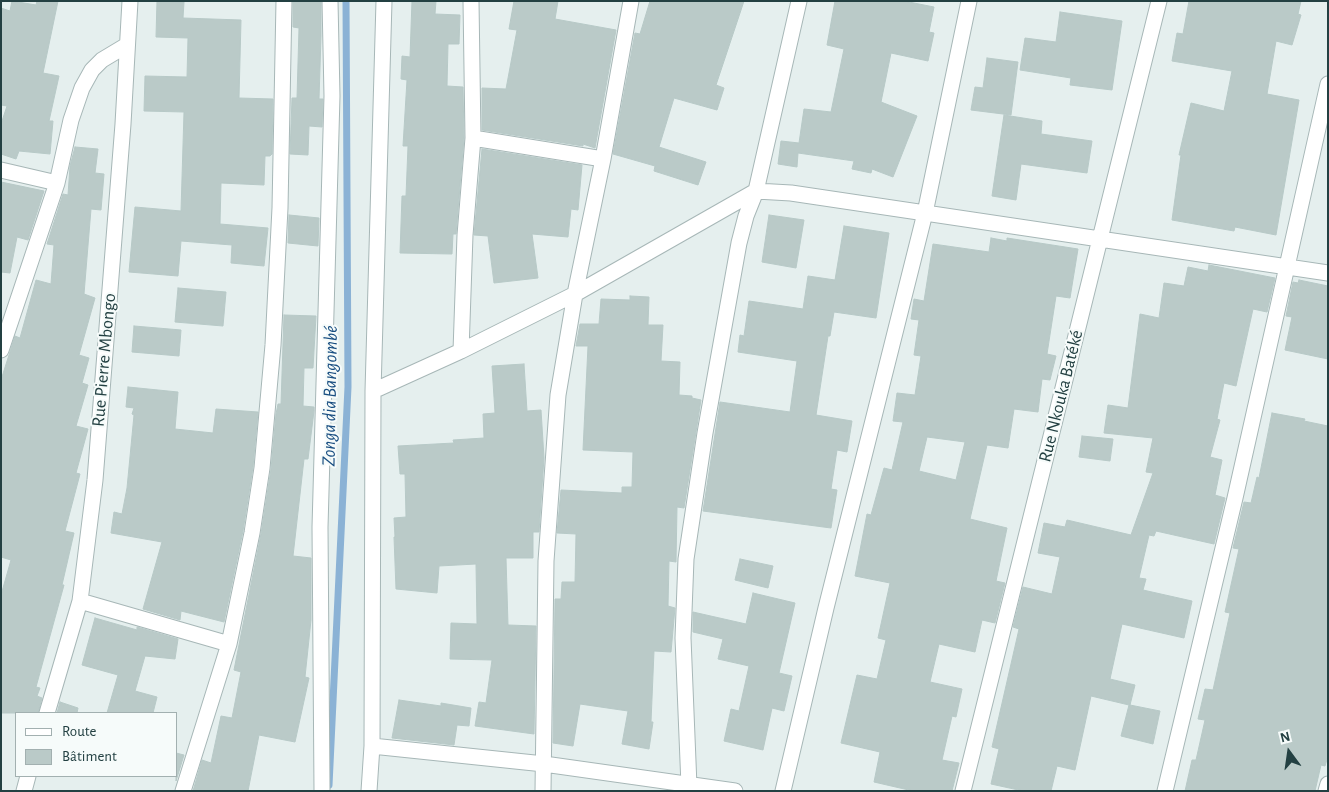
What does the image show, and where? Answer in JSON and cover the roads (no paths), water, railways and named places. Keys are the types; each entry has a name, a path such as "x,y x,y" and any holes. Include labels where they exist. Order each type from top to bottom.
{"street":[{"name":"Rue Pierre Mbongo","path":"47,712 80,602 94,480 109,306 130,1"},
{"path":"183,791 229,644 252,533 262,468 273,345 280,208 284,1"},
{"path":"322,791 320,526 332,96 330,1"},
{"path":"369,791 372,746 373,391 384,1"},
{"path":"461,351 465,235 473,138 471,1"},
{"path":"543,791 546,561 558,395 575,294 603,159 631,1"},
{"path":"689,786 683,638 686,559 705,433 739,243 746,216 756,191 799,1"},
{"path":"783,791 826,608 925,213 970,1"},
{"name":"Rue Nkouka Batéké","path":"963,791 1158,1"},
{"path":"1,350 57,183 71,120 82,88 92,70 102,60 127,45"},
{"path":"1165,791 1235,498 1328,84"},
{"path":"473,138 603,159"},
{"path":"1,170 57,183"},
{"path":"373,391 461,351 575,294 756,191 791,193 1328,273"},
{"path":"80,602 229,644"},
{"path":"372,746 544,764 735,791"},
{"path":"24,791 28,777"},
{"path":"1326,791 1328,784"}],"waterway":[{"name":"Zonga dia Bangombé","path":"329,785 348,387 346,1"}]}
